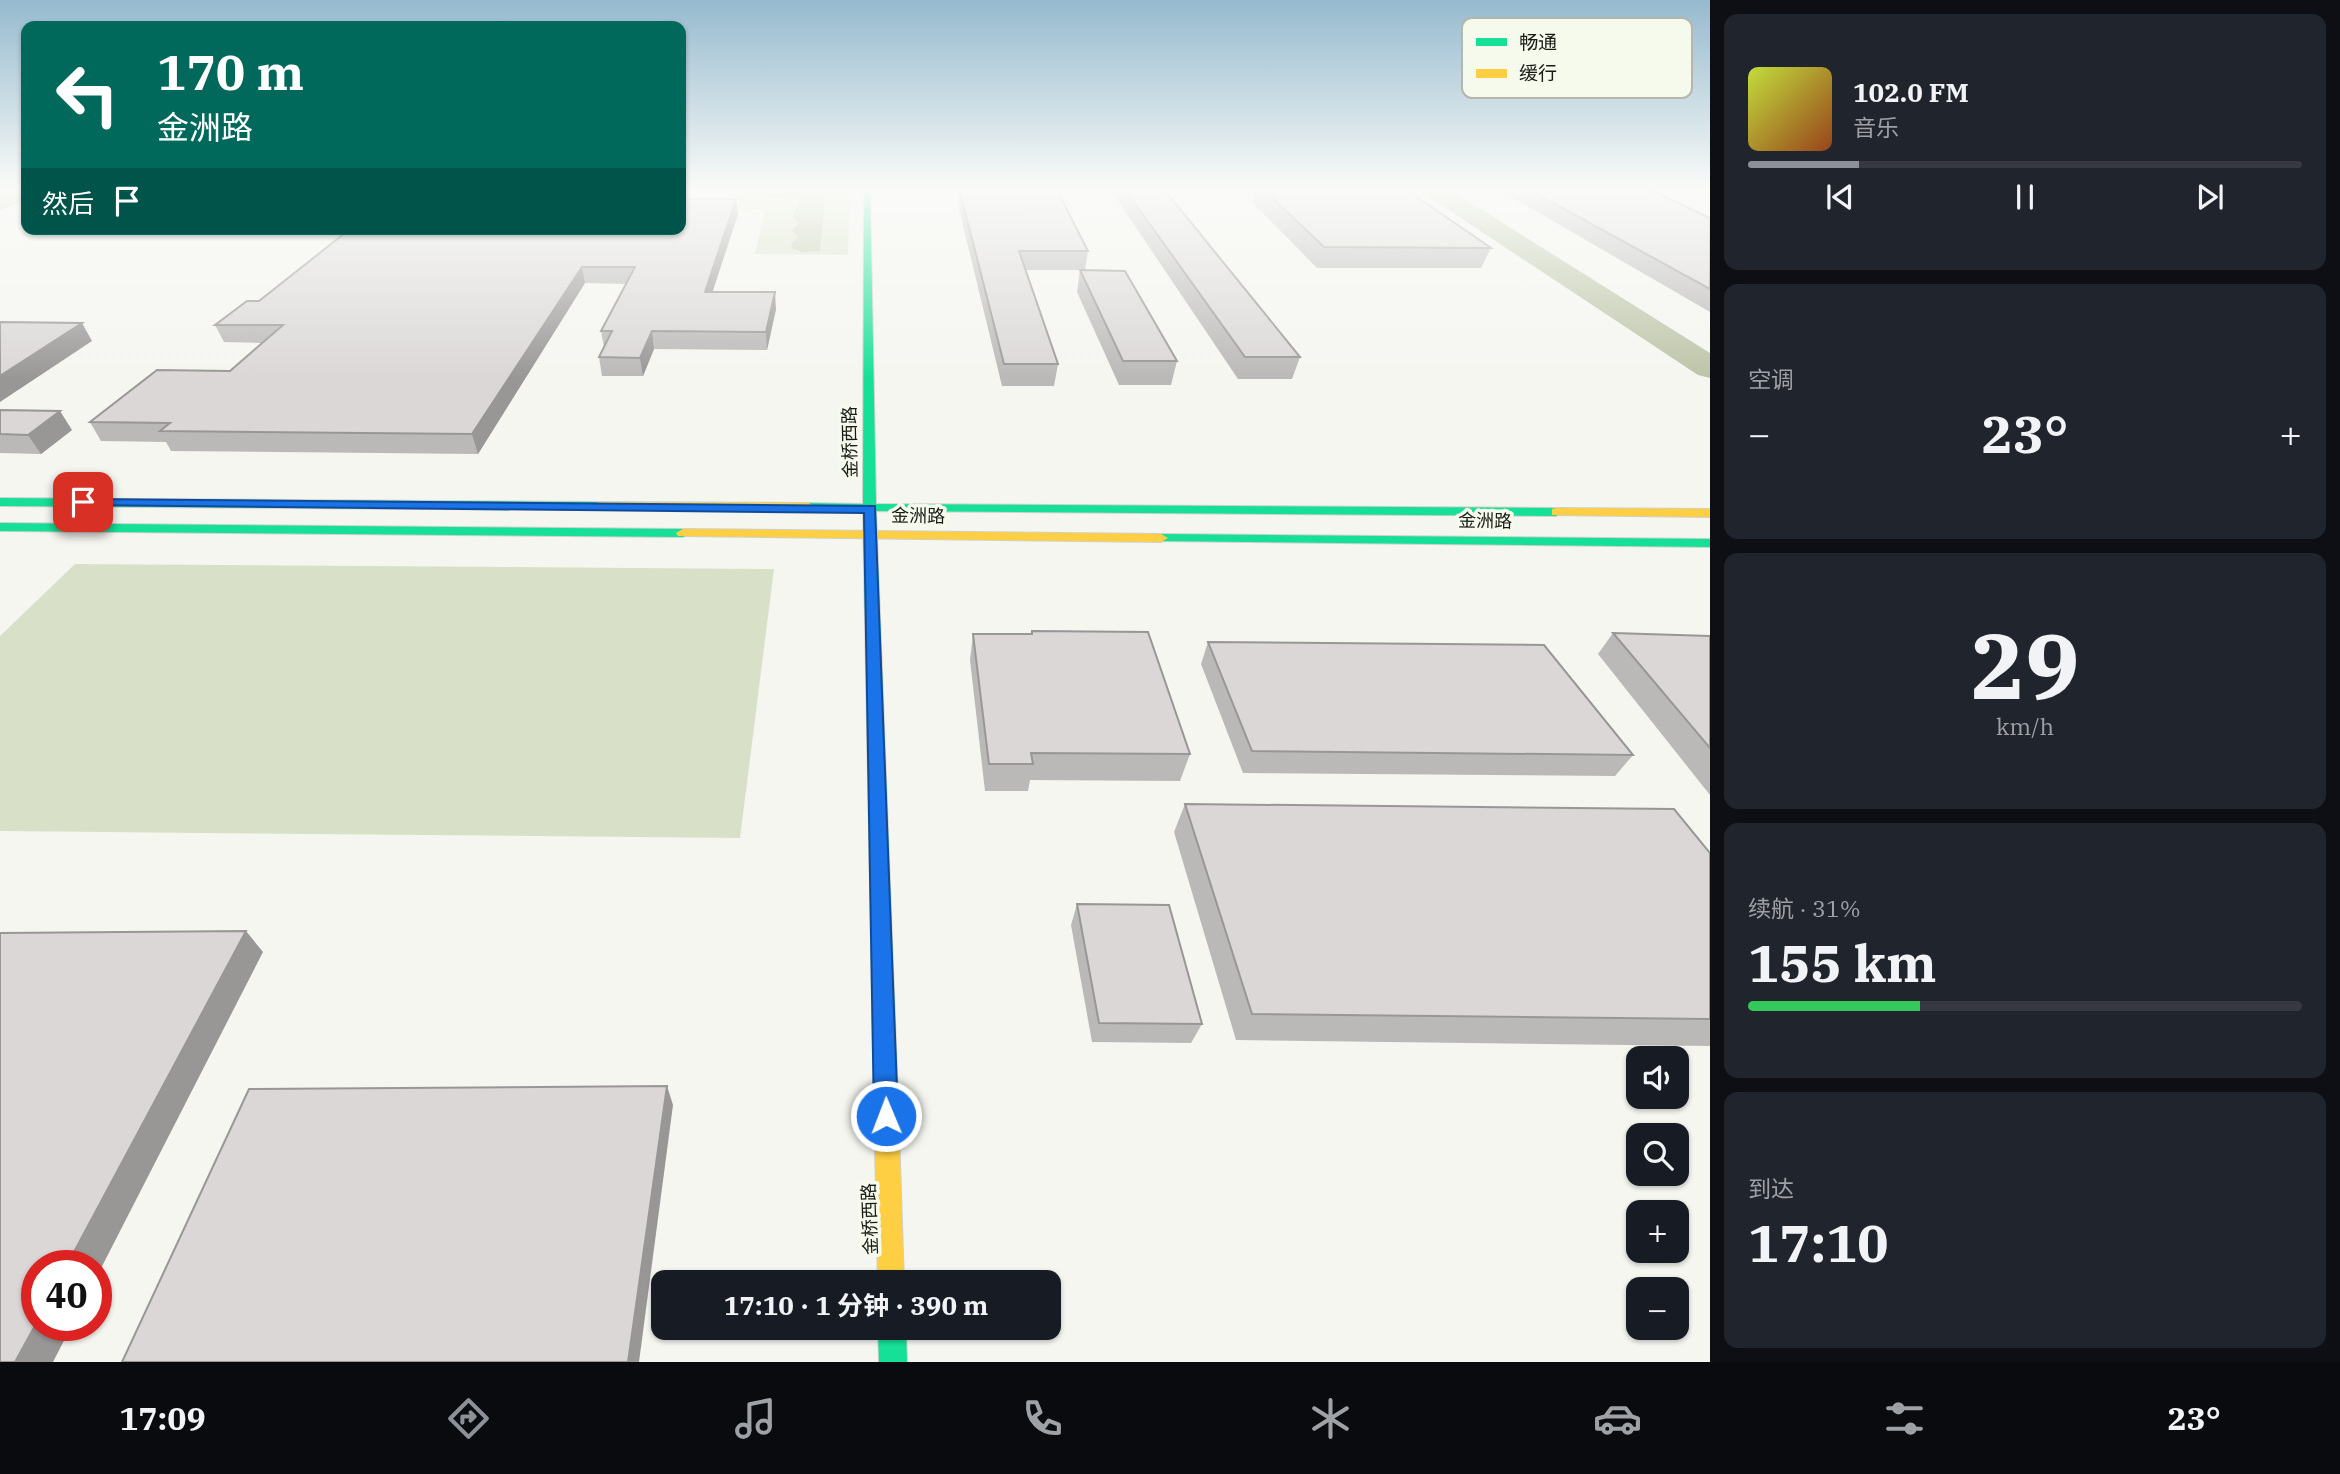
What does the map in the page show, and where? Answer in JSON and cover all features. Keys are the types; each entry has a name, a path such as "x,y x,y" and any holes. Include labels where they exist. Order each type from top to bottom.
{"main road":[{"name":"金桥西路","path":"868,252 870,535 891,1270"},
{"name":"金洲路","path":"0,502 1710,513"},
{"name":"金洲路","path":"0,527 1710,542"},
{"path":"892,1340 893,1362"}],"shaded area":[{"path":"756,252 848,252 848,255 755,254"},
{"path":"75,564 774,569 740,838 0,831 0,636"}],"building":[{"path":"321,252 718,252 705,292 775,292 766,332 652,331 640,358 599,357 612,331 601,331 635,267 582,267 472,434 160,431 170,423 90,422 157,370 230,371 283,325 215,325 247,301 259,301"},
{"path":"975,252 1019,252 1058,364 1004,364"},
{"path":"1170,252 1215,252 1300,357 1245,357"},
{"path":"1642,252 1710,252 1710,289"},
{"path":"1080,270 1125,271 1177,361 1123,361"},
{"path":"0,322 82,323 0,376"},
{"path":"0,410 60,411 28,435 0,434"},
{"path":"1032,631 1148,632 1190,754 1031,753 1033,764 989,764 973,634 1032,634"},
{"path":"1613,633 1710,636 1710,748"},
{"path":"1208,642 1544,645 1633,755 1252,751"},
{"path":"1185,804 1674,809 1710,853 1710,1019 1252,1014"},
{"path":"1077,904 1169,905 1202,1024 1099,1023"},
{"path":"246,931 75,1250 21,1250 21,1341 27,1341 15,1362 0,1362 0,933"},
{"path":"667,1086 628,1362 122,1362 249,1089"}],"waterway":[{"path":"1530,252 1710,368"}],"traffic: fast":[{"path":"868,252 870,535 886,1100"},
{"path":"0,502 598,506"},
{"path":"809,507 1556,512"},
{"path":"0,527 683,533"},
{"path":"1161,538 1710,543"},
{"path":"892,1340 893,1362"}],"traffic: slow":[{"path":"598,506 809,507"},
{"path":"1556,512 1710,513"},
{"path":"683,533 1161,538"},
{"path":"886,1100 891,1270"}],"route":[{"path":"83,502 870,509 886,1116"}]}
